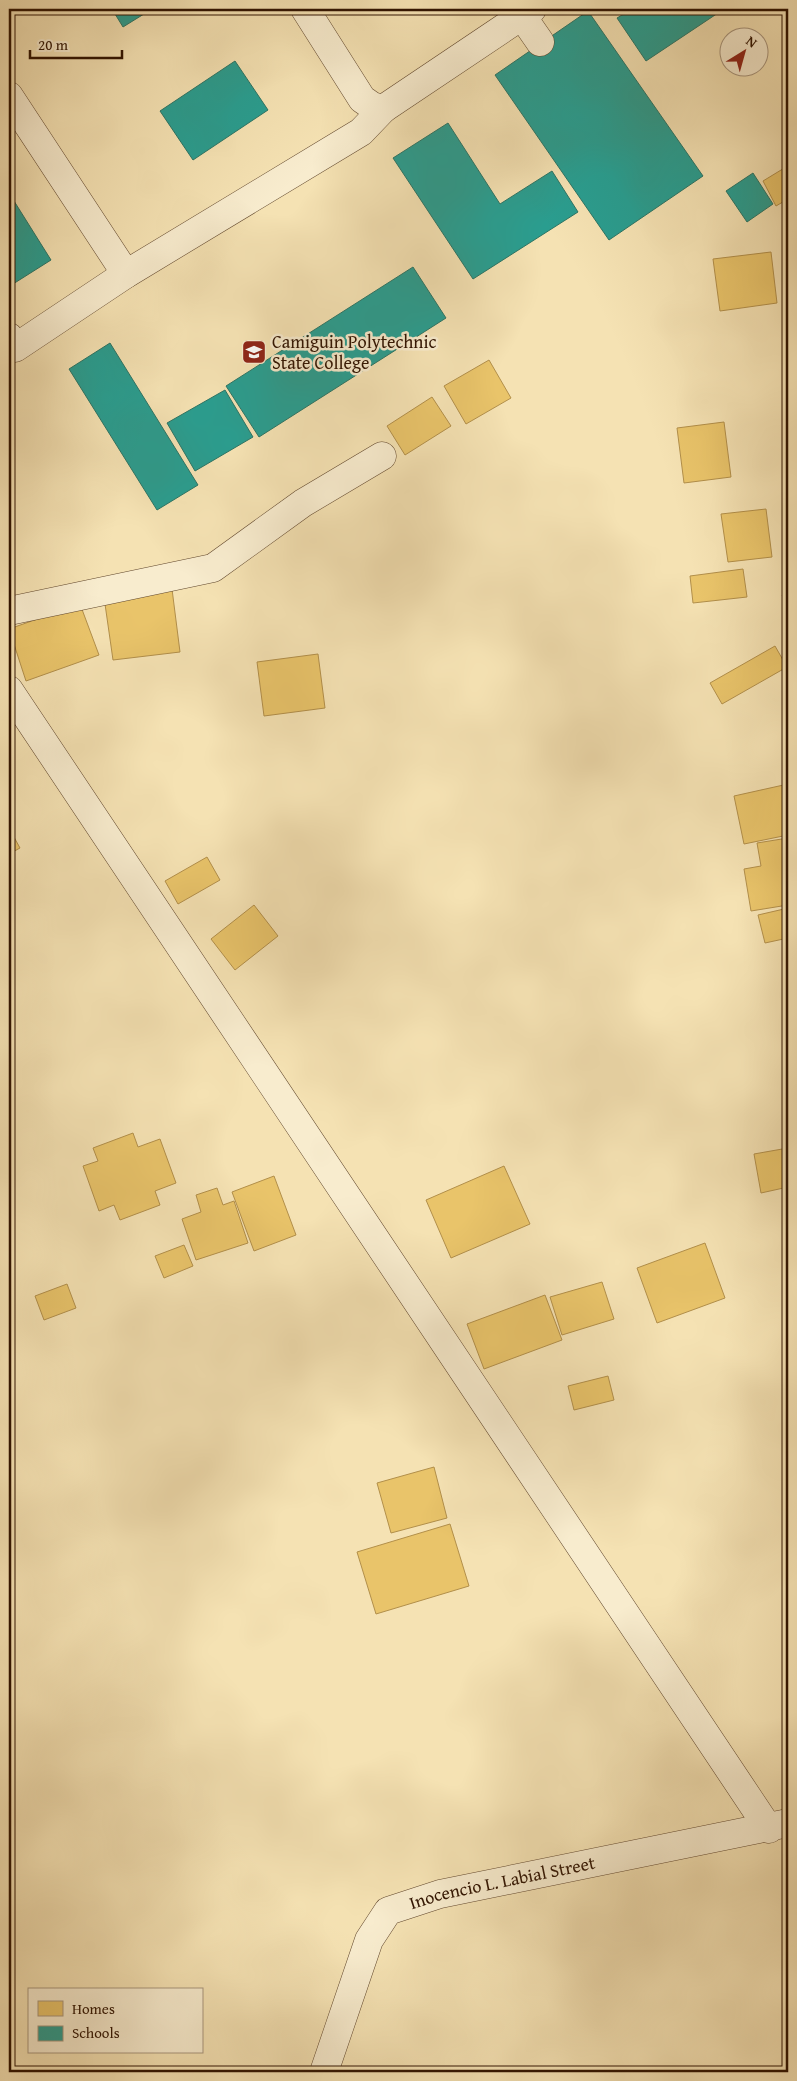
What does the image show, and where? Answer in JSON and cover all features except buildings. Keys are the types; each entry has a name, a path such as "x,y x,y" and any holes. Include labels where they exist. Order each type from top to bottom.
{"street":[{"path":"306,9 362,99 372,106 383,109"},
{"path":"9,337 15,348 126,274 361,132 383,109 527,12 540,42"},
{"path":"9,96 126,274"},
{"path":"9,611 213,568 303,502 382,456"},
{"path":"9,690 779,1826"},
{"name":"Inocencio L. Labial Street","path":"324,2072 369,1940 388,1911 440,1894 779,1826"}],"place":[{"name":"Camiguin Polytechnic State College","path":"254,352"}]}
